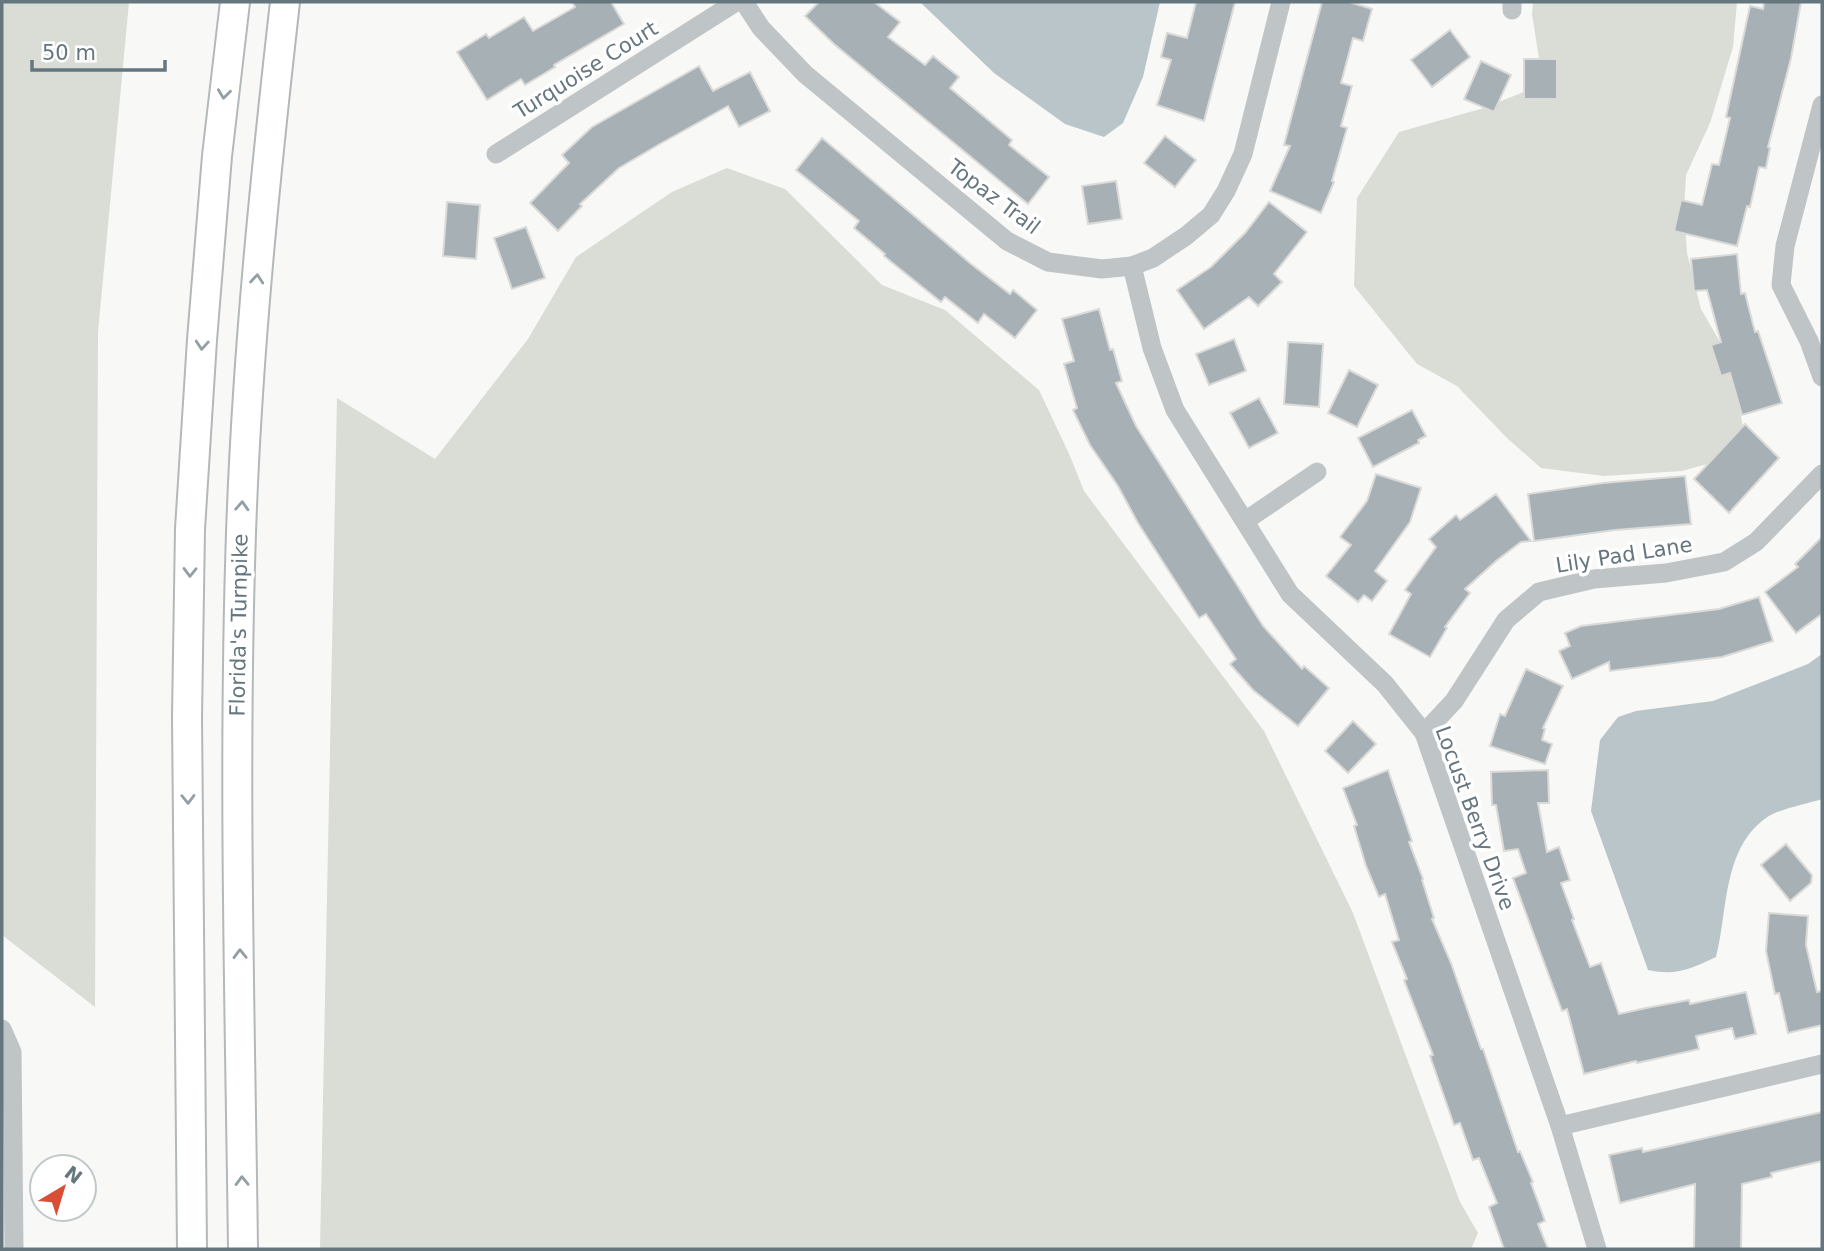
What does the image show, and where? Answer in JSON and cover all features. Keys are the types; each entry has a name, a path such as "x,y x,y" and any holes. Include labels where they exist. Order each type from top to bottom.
{"highway":[{"path":"192,1249 187,717 190,529 217,156 235,2"},
{"name":"Florida's Turnpike","path":"243,1249 237,717 241,532 265,187 285,2"}],"street":[{"name":"Turquoise Court","path":"496,154 737,2"},
{"name":"Topaz Trail","path":"744,2 761,27 805,74 1007,241 1048,262 1102,269 1132,266 1153,257 1186,236 1210,215 1226,191 1243,154 1280,2"},
{"path":"1822,105 1785,246 1781,285 1809,341 1822,377"},
{"name":"Locust Berry Drive","path":"1132,266 1152,348 1175,411 1290,594 1385,684 1424,733 1560,1126 1597,1249"},
{"path":"1245,521 1317,472"},
{"name":"Lily Pad Lane","path":"1424,733 1454,701 1506,620 1539,592 1594,579 1666,573 1724,562 1756,542 1822,474"},
{"path":"2,1030 12,1052 14,1249"},
{"path":"1560,1126 1822,1063"}],"shaded area":[{"path":"2,2 129,2 98,332 95,1007 2,935"},
{"path":"920,2 1160,2 1143,77 1123,123 1104,137 1065,124 994,73"},
{"path":"1533,2 1737,2 1733,47 1710,123 1686,175 1684,210 1687,253 1701,309 1731,361 1744,433 1725,459 1682,471 1604,476 1541,468 1507,438 1457,386 1417,364 1354,286 1357,198 1399,132 1484,108 1543,84 1532,14"},
{"path":"727,168 785,189 882,285 945,310 1039,390 1084,491 1264,731 1353,913 1460,1202 1478,1233 1471,1249 320,1249 337,398 435,459 528,339 576,257 672,192"},
{"path":"1822,654 1822,799 1771,815 1752,831 1741,846 1729,882 1716,957 1683,970 1648,970 1591,811 1600,740 1618,717 1636,711 1713,701 1808,664"}],"building":[{"path":"572,2 611,2 624,24 525,85 521,79 487,100 457,52 486,34 489,38 524,17 533,31 575,7"},
{"path":"819,2 874,2 900,22 888,37 925,65 933,56 959,77 950,88 1012,140 1009,145 1049,177 1028,204 834,44 805,16"},
{"path":"1196,2 1235,2 1204,121 1157,105 1171,60 1161,57 1167,33 1187,38"},
{"path":"1322,2 1349,2 1372,9 1363,41 1353,38 1341,83 1352,86 1341,126 1347,128 1332,181 1334,182 1321,213 1270,191 1290,146 1284,145"},
{"path":"1764,2 1801,2 1791,58 1768,147 1766,168 1759,167 1737,246 1674,231 1681,200 1702,205 1712,164 1719,165 1730,118 1726,117 1750,6 1763,9"},
{"path":"1450,30 1470,57 1432,87 1411,60"},
{"path":"1524,59 1557,59 1557,99 1524,99"},
{"path":"1481,61 1511,75 1494,112 1464,99"},
{"path":"699,66 713,91 750,72 770,111 739,127 728,106 658,145 619,168 580,204 582,206 558,231 530,203 569,163 562,155 592,127"},
{"path":"1165,136 1196,160 1175,187 1144,163"},
{"path":"822,138 971,264 1010,294 1013,290 1037,310 1015,338 984,314 978,323 945,297 941,302 854,228 859,221 796,170"},
{"path":"1116,181 1122,219 1088,224 1082,186"},
{"path":"447,202 480,205 476,259 443,256"},
{"path":"1269,202 1307,232 1274,274 1282,282 1258,306 1249,297 1204,329 1177,290 1211,267 1245,233"},
{"path":"526,227 545,278 512,289 494,238"},
{"path":"1737,254 1741,294 1745,293 1755,332 1758,331 1782,403 1742,415 1730,373 1721,376 1711,345 1721,342 1707,290 1694,291 1691,259"},
{"path":"1099,309 1122,381 1116,383 1136,426 1263,626 1302,669 1304,666 1329,688 1298,726 1253,690 1230,664 1236,659 1206,614 1199,618 1090,445 1073,410 1077,408 1064,364 1074,361 1062,319"},
{"path":"1234,339 1246,371 1209,385 1196,354"},
{"path":"1288,342 1323,344 1319,407 1284,404"},
{"path":"1349,370 1378,385 1357,427 1328,413"},
{"path":"1259,398 1278,433 1249,448 1230,413"},
{"path":"1412,410 1426,436 1418,440 1419,443 1373,467 1358,438"},
{"path":"1745,424 1779,458 1729,513 1694,479"},
{"path":"1376,474 1421,488 1410,522 1375,571 1387,581 1372,601 1364,595 1358,602 1326,576 1351,545 1340,537 1367,501"},
{"path":"1685,476 1691,524 1615,530 1534,541 1528,494 1603,483"},
{"path":"1496,494 1531,541 1521,542 1465,589 1470,593 1445,627 1447,628 1430,657 1389,634 1411,594 1405,590 1436,547 1429,539 1456,515 1460,520"},
{"path":"1822,537 1822,614 1796,633 1765,592 1798,567 1795,564"},
{"path":"1759,597 1773,641 1722,657 1610,671 1609,662 1572,679 1559,651 1570,646 1565,633 1581,626 1719,609"},
{"path":"1526,669 1563,686 1543,728 1542,740 1552,744 1545,764 1490,746 1500,714 1505,716"},
{"path":"1353,721 1376,744 1348,773 1325,751"},
{"path":"1388,770 1412,841 1409,842 1423,879 1434,918 1432,919 1483,1049 1518,1152 1520,1151 1533,1182 1531,1183 1545,1221 1538,1224 1548,1249 1504,1249 1489,1207 1497,1203 1479,1158 1473,1160 1460,1123 1454,1125 1430,1056 1433,1055 1404,980 1407,979 1392,942 1399,940 1385,894 1379,897 1366,866 1354,826 1357,825 1343,788"},
{"path":"1548,770 1549,803 1538,803 1547,852 1559,847 1570,880 1561,883 1574,919 1572,920 1590,967 1601,963 1619,1014 1689,1000 1690,1004 1746,992 1756,1034 1735,1039 1732,1028 1696,1036 1699,1049 1584,1074 1567,1009 1562,1011 1513,878 1526,873 1518,849 1504,851 1496,805 1492,805 1491,772"},
{"path":"1786,844 1812,875 1811,883 1790,901 1761,865"},
{"path":"1769,913 1808,916 1806,945 1817,992 1822,991 1822,1025 1788,1033 1779,993 1775,994 1766,951"},
{"path":"1822,1112 1822,1161 1771,1173 1772,1177 1742,1184 1741,1249 1694,1249 1695,1184 1620,1203 1609,1155 1642,1148 1643,1152"}]}
